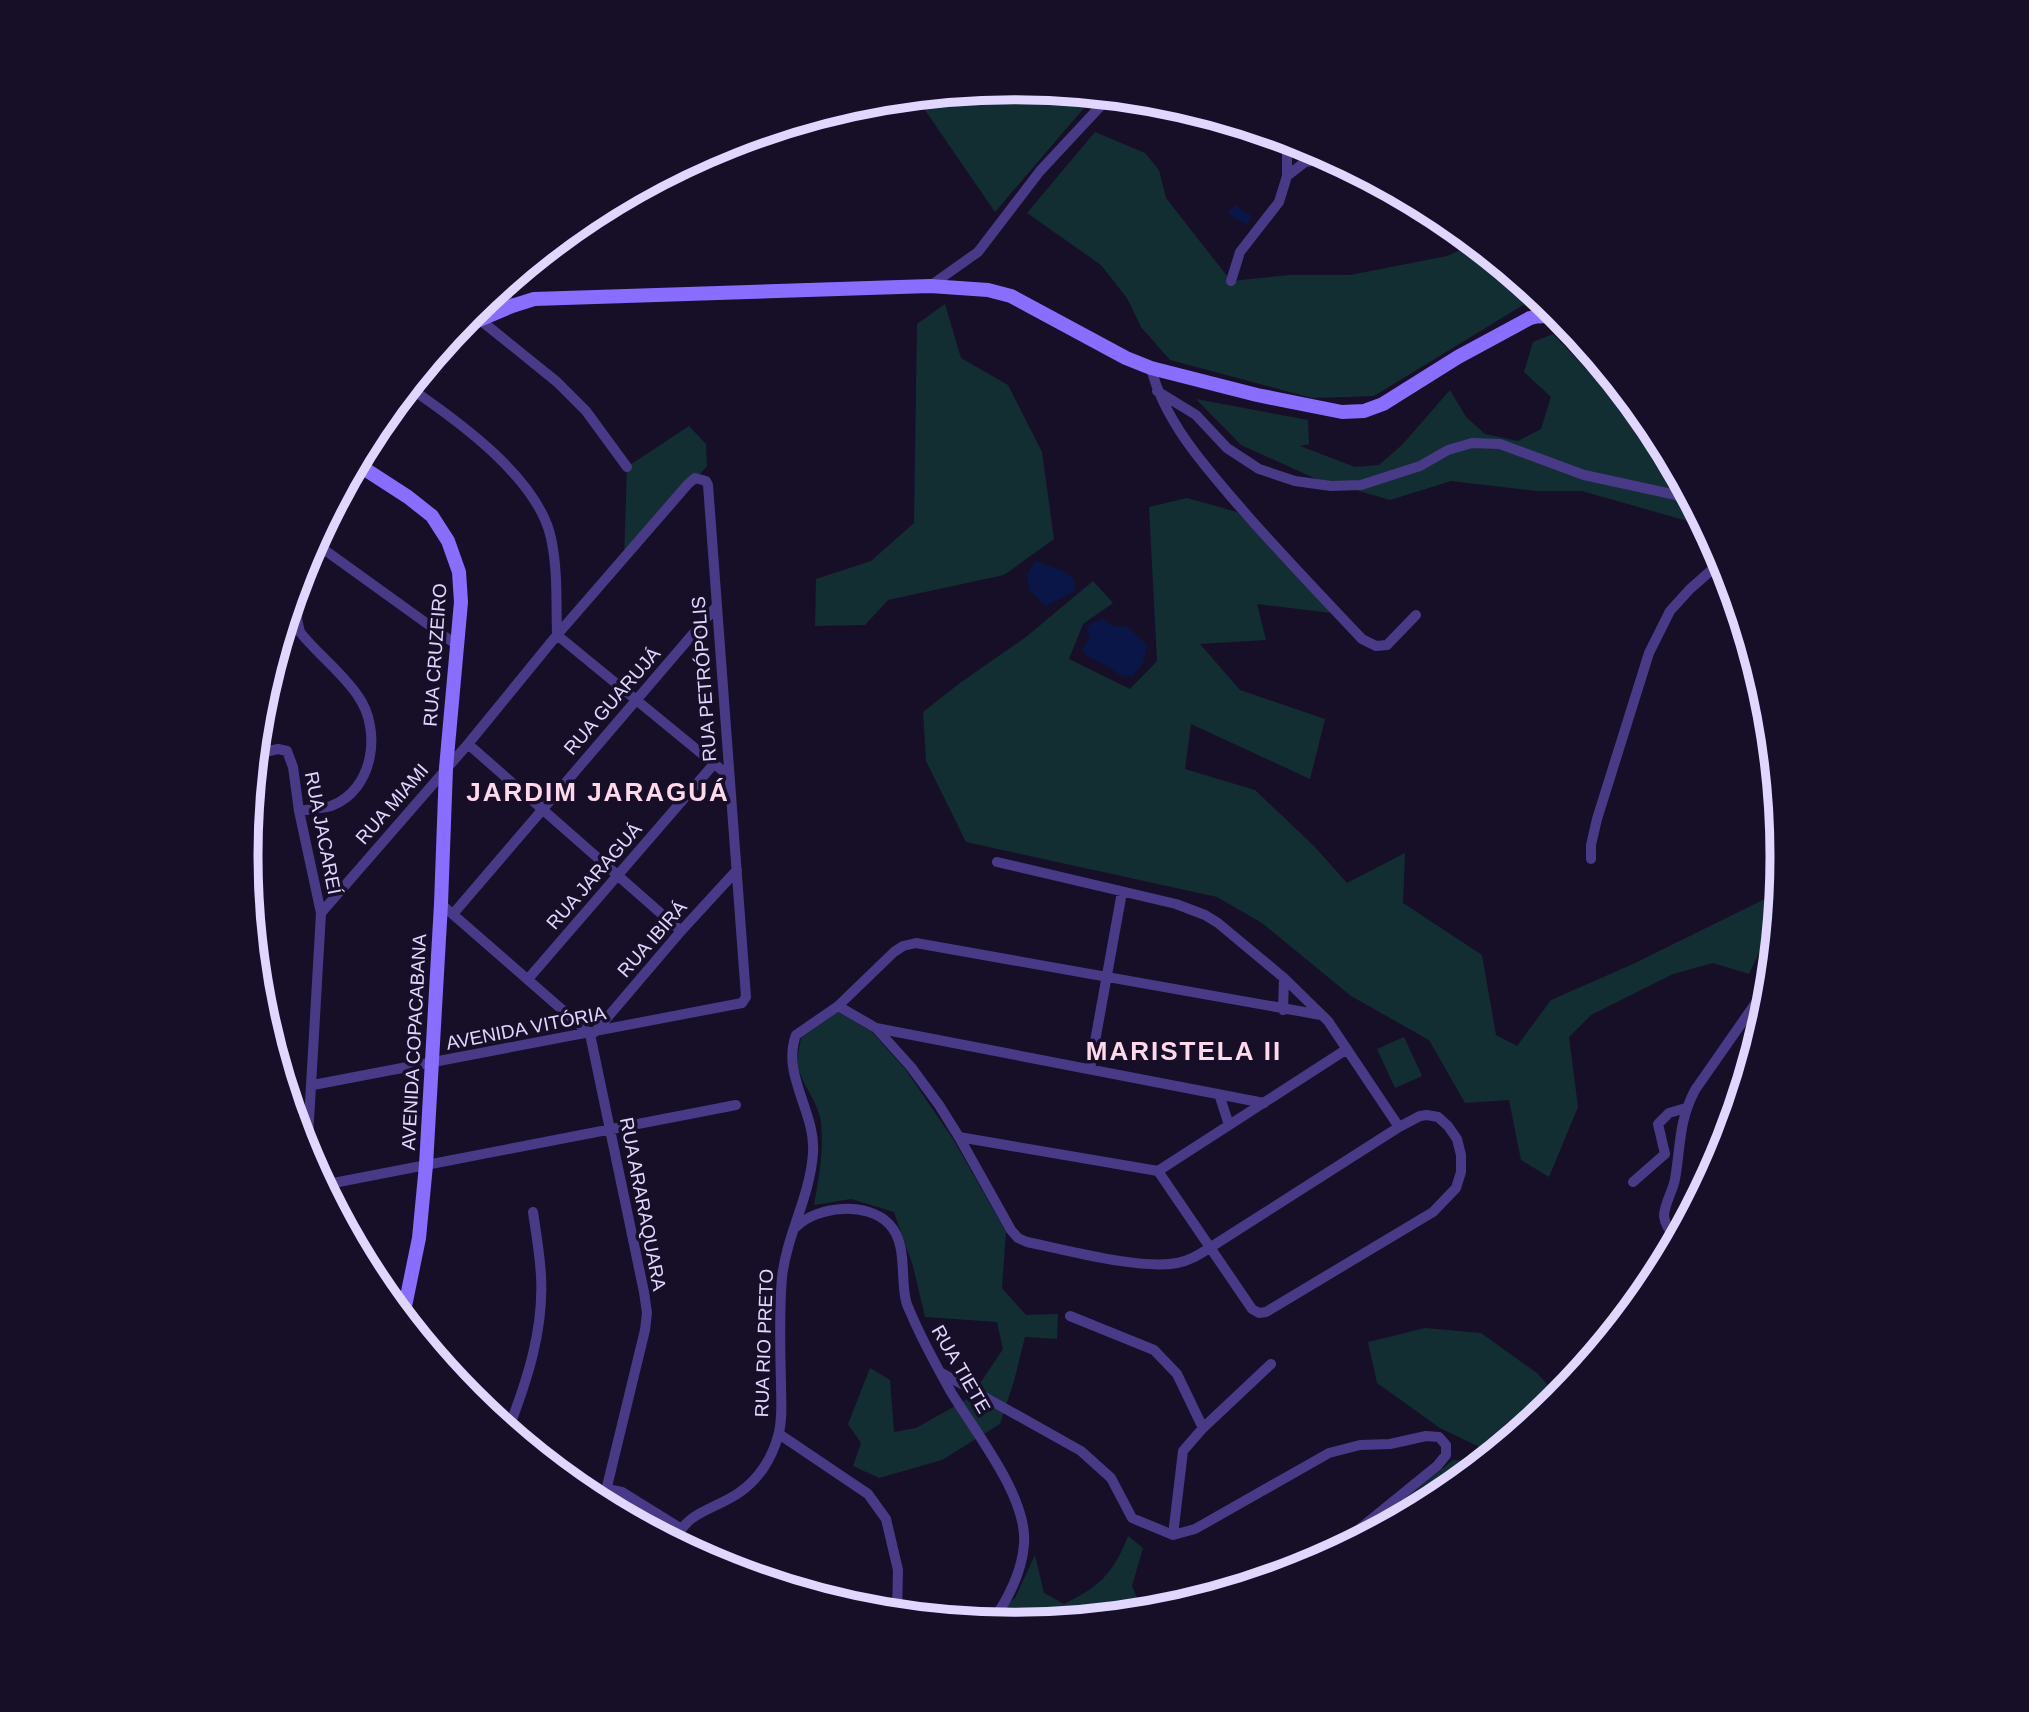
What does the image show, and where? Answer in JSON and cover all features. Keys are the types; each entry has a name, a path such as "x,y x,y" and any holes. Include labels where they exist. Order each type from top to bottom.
{"main road":[{"path":"484,317 534,299 930,286 988,290 1011,296 1126,358 1151,368 1257,395 1342,412 1364,411 1383,404 1458,357 1530,318 1543,315"},
{"name":"RUA CRUZEIRO","path":"365,469 432,516 448,541 459,572 461,602 446,768"},
{"name":"AVENIDA COPACABANA","path":"406,1303 419,1238 426,1165 446,768"}],"street":[{"path":"930,286 978,252 1040,171 1102,105"},
{"path":"1231,281 1240,252 1279,202 1287,176 1287,151"},
{"path":"1287,176 1306,162 1313,161"},
{"path":"506,297 512,306"},
{"path":"481,320 558,382 586,411 627,467"},
{"path":"1151,368 1157,391 1184,436 1213,476 1362,639 1376,646 1387,645 1416,615"},
{"path":"1157,391 1196,415 1227,448 1259,469 1295,481 1331,486 1361,485 1420,466 1448,450 1472,443 1500,444 1584,475 1679,496"},
{"path":"417,393 490,448 539,507 551,536 557,635 729,776"},
{"name":"RUA MIAMI","path":"321,913 688,484 695,478 706,481"},
{"name":"RUA PETRÓPOLIS","path":"706,481 737,870 746,997 744,1001"},
{"path":"323,551 458,646"},
{"path":"1591,859 1597,819 1649,653 1670,611 1714,568"},
{"name":"RUA GUARUJÁ","path":"453,914 716,607"},
{"path":"297,616 300,632 360,698 369,715 373,732 372,750 366,771 350,792 331,806 299,811"},
{"path":"468,744 681,931"},
{"name":"RUA JACAREÍ","path":"266,752 278,749 287,751 293,766 299,811 321,913"},
{"name":"RUA JARAGUÁ","path":"528,979 713,765"},
{"path":"997,862 1176,904 1205,915 1284,978 1333,1026 1399,1127"},
{"name":"RUA IBIRÁ","path":"592,1033 737,870"},
{"path":"1090,1069 1122,892"},
{"path":"441,904 592,1033"},
{"path":"309,1128 321,913"},
{"path":"1158,1171 1211,1247 1252,1309 1259,1313 1266,1312 1433,1212 1456,1188 1461,1172 1461,1155 1457,1139 1448,1126 1438,1117 1420,1116 1399,1127 1211,1247 1195,1258 1179,1263 1161,1265 1027,1242 1018,1238 1011,1230 959,1137 911,1067 876,1028 838,1006 894,952 903,946 916,943 1321,1015"},
{"path":"1283,1010 1284,978"},
{"name":"AVENIDA VITÓRIA","path":"313,1086 744,1001"},
{"path":"1670,1232 1664,1214 1675,1181 1680,1129 1686,1108 1695,1090 1756,1002"},
{"name":"RUA RIO PRETO","path":"680,1528 687,1521 740,1493 756,1478 769,1459 779,1434 782,1280 785,1255 804,1200 813,1153 810,1121 791,1055 796,1035 838,1006"},
{"path":"876,1028 1264,1103"},
{"name":"RUA ARARAQUARA","path":"592,1033 647,1313 606,1492"},
{"path":"959,1137 1158,1171 1347,1049"},
{"path":"1219,1094 1229,1125"},
{"path":"333,1183 736,1105"},
{"path":"1633,1182 1665,1154 1658,1124 1669,1114 1686,1108"},
{"name":"RUA TIETE","path":"793,1230 805,1218 821,1212 858,1210 878,1215 891,1225 901,1255 906,1302 923,1341 1019,1507 1025,1543 1010,1595 999,1612"},
{"path":"512,1421 525,1387 540,1313 541,1277 533,1212"},
{"path":"1070,1315 1154,1350 1177,1374 1203,1428"},
{"path":"1173,1535 1183,1451 1203,1428 1272,1364"},
{"path":"940,1372 1081,1451 1111,1478 1132,1518 1173,1535 1195,1529 1329,1453 1360,1445 1390,1444 1426,1436 1439,1437 1447,1445 1446,1455 1437,1466 1361,1528"},
{"path":"779,1434 868,1494 886,1519 898,1570 897,1603"},
{"path":"607,1489 622,1492 680,1528 679,1533"}],"green space":[{"path":"1014,100 1088,103 995,212 922,105"},
{"path":"1095,132 1145,153 1159,170 1166,198 1231,281 1289,275 1350,275 1447,256 1464,248 1534,306 1523,305 1374,396 1312,398 1170,360 1141,327 1127,298 1101,265 1027,213"},
{"path":"504,298 509,305 487,314"},
{"path":"945,304 961,358 1008,385 1042,452 1054,539 1004,575 888,600 865,625 815,626 816,579 871,561 914,523 917,324"},
{"path":"1553,334 1609,390 1643,436 1693,523 1582,491 1537,491 1451,481 1390,500 1314,478 1241,445 1196,399 1308,420 1309,444 1300,446 1355,467 1379,465 1402,445 1450,390 1466,417 1485,434 1518,441 1541,429 1551,397 1524,372 1533,342"},
{"path":"689,426 706,444 707,466 624,560 627,467"},
{"path":"1187,498 1237,512 1331,613 1257,604 1266,640 1200,644 1240,690 1325,719 1310,779 1191,724 1185,769 1255,790 1314,846 1347,883 1405,853 1403,903 1482,955 1496,1035 1517,1046 1551,1000 1633,964 1769,897 1766,938 1749,974 1713,963 1673,974 1591,1015 1569,1037 1578,1107 1549,1177 1521,1160 1509,1100 1465,1103 1429,1040 1351,996 1262,923 1217,897 966,842 926,761 923,712 1026,637 1093,581 1113,603 1083,624 1069,659 1130,689 1157,661 1149,507"},
{"path":"838,1012 871,1031 906,1070 953,1139 1006,1232 1002,1288 1026,1315 1058,1314 1057,1339 1025,1337 1000,1424 942,1460 879,1478 853,1466 861,1443 848,1424 870,1368 890,1380 894,1432 916,1428 971,1397 1003,1349 997,1322 925,1317 913,1266 894,1212 851,1199 814,1205 821,1153 821,1122 799,1071 798,1054 801,1038"},
{"path":"1404,1037 1422,1076 1395,1088 1377,1049"},
{"path":"1425,1328 1481,1333 1537,1373 1551,1389 1484,1449 1440,1428 1377,1383 1368,1342"},
{"path":"1453,1460 1469,1461 1435,1485 1387,1514"},
{"path":"1128,1536 1143,1548 1132,1586 1139,1602 1064,1611 997,1612 1015,1598 1035,1555 1044,1593 1064,1604 1096,1585 1111,1569"}],"shaded area":[{"path":"1235,205 1252,216 1246,225 1228,213"},
{"path":"1035,561 1063,571 1074,579 1075,591 1046,606 1030,591 1027,575"},
{"path":"1104,619 1110,625 1128,627 1147,645 1143,664 1131,677 1119,674 1090,658 1082,649 1090,639 1087,628 1093,622"}],"district":[{"name":"JARDIM JARAGUÁ","path":"598,792"},
{"name":"MARISTELA II","path":"1184,1051"}]}
